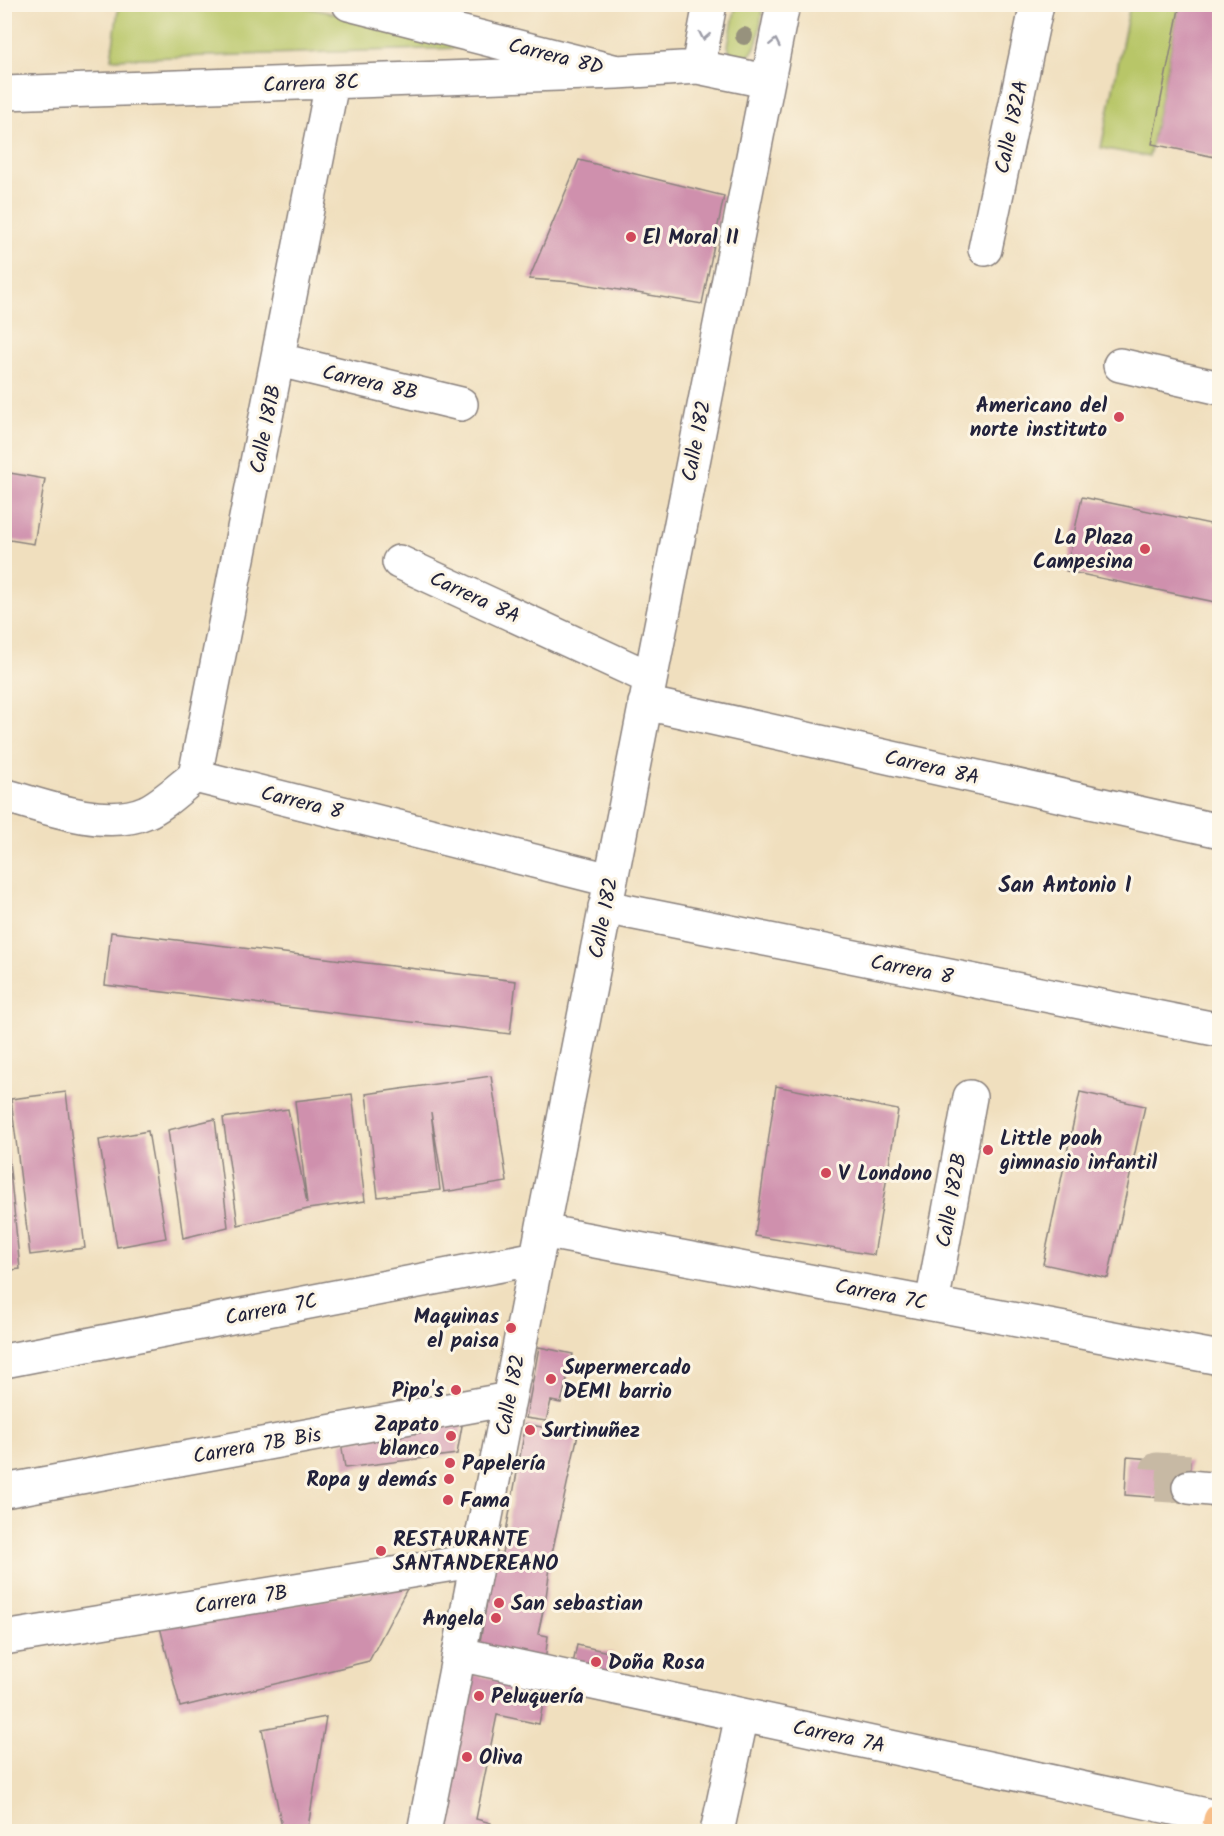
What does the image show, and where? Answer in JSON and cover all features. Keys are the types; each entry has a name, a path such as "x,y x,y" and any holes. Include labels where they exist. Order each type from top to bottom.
{"main road":[{"path":"1218,1832 1220,1819"}],"street":[{"name":"Carrera 8D","path":"349,4 617,72 698,66 766,81"},
{"path":"698,66 710,4"},
{"name":"Calle 182","path":"424,1832 766,81 783,4"},
{"name":"Calle 182A","path":"985,249 1037,4"},
{"name":"Carrera 8C","path":"4,93 617,72"},
{"name":"Calle 181B","path":"195,776 279,360 332,82"},
{"name":"Carrera 8B","path":"279,360 461,404"},
{"path":"1120,365 1220,388"},
{"name":"Carrera 8A","path":"399,562 648,691 1220,831"},
{"path":"4,795 72,815 123,819 147,812 195,776"},
{"name":"Carrera 8","path":"195,776 608,894 1220,1030"},
{"name":"Calle 182B","path":"932,1304 970,1097"},
{"name":"Carrera 7C","path":"4,1361 539,1244 932,1304 1220,1358"},
{"name":"Carrera 7B Bis","path":"4,1491 509,1399"},
{"name":"Carrera 7B","path":"4,1638 478,1560"},
{"name":"Carrera 7A","path":"459,1654 1220,1819"},
{"path":"717,1832 742,1715"}],"green space":[{"path":"119,4 294,5 493,47 111,59"},
{"path":"736,5 763,5 757,42 748,56 741,58 731,55 728,46"},
{"path":"1130,5 1180,5 1149,157 1101,148"}],"building":[{"path":"1180,4 1205,4 1220,7 1220,158 1152,144"},
{"name":"El Moral II","path":"579,160 724,196 702,304 572,282 529,279"},
{"path":"4,472 45,479 34,544 4,539"},
{"name":"La Plaza Campesina","path":"1082,497 1220,526 1220,603 1066,571"},
{"path":"111,932 516,981 510,1034 105,985"},
{"path":"491,1076 507,1182 444,1192 431,1112 440,1190 378,1197 366,1094"},
{"name":"V Londono","path":"776,1086 898,1110 874,1255 755,1236"},
{"path":"66,1092 85,1248 30,1255 11,1099"},
{"path":"1080,1092 1145,1106 1108,1278 1043,1264"},
{"path":"352,1094 365,1201 308,1209 238,1225 223,1118 288,1109 307,1203 295,1101"},
{"path":"215,1119 228,1227 183,1238 168,1130"},
{"path":"4,1131 6,1131 20,1269 4,1271"},
{"path":"148,1131 166,1238 117,1247 99,1140"},
{"path":"539,1347 573,1354 561,1403 551,1401 546,1421 526,1418"},
{"path":"463,1420 457,1454 345,1468 341,1442"},
{"path":"526,1424 578,1434 552,1553 538,1634 548,1636 544,1669 478,1654 495,1553 502,1553"},
{"path":"1127,1457 1190,1462 1188,1500 1125,1495"},
{"path":"409,1585 369,1661 180,1707 160,1627"},
{"path":"577,1645 613,1653 610,1678 572,1668"},
{"path":"471,1674 546,1689 539,1724 497,1715 476,1819 491,1823 490,1832 439,1832"},
{"path":"326,1717 308,1827 283,1832 262,1729"}],"tunnel":[{"path":"1189,1487 1156,1485 1157,1469 1190,1471"}],"place":[{"name":"El Moral II","path":"631,237"},
{"name":"Americano del norte instituto","path":"1119,417"},
{"name":"La Plaza Campesina","path":"1145,549"},
{"name":"Little pooh gimnasio infantil","path":"988,1150"},
{"name":"V Londono","path":"826,1173"},
{"name":"Maquinas el paisa","path":"511,1328"},
{"name":"Supermercado DEMI barrio","path":"551,1379"},
{"name":"Pipo's","path":"456,1390"},
{"name":"Surtinuñez","path":"530,1430"},
{"name":"Zapato blanco","path":"451,1436"},
{"name":"Papelería","path":"450,1463"},
{"name":"Ropa y demás","path":"449,1479"},
{"name":"Fama","path":"448,1500"},
{"name":"RESTAURANTE SANTANDEREANO","path":"381,1551"},
{"name":"San sebastian","path":"499,1603"},
{"name":"Angela","path":"496,1618"},
{"name":"Doña Rosa","path":"596,1662"},
{"name":"Peluquería","path":"479,1696"},
{"name":"Oliva","path":"467,1757"}],"district":[{"name":"San Antonio I","path":"1065,884"}]}
